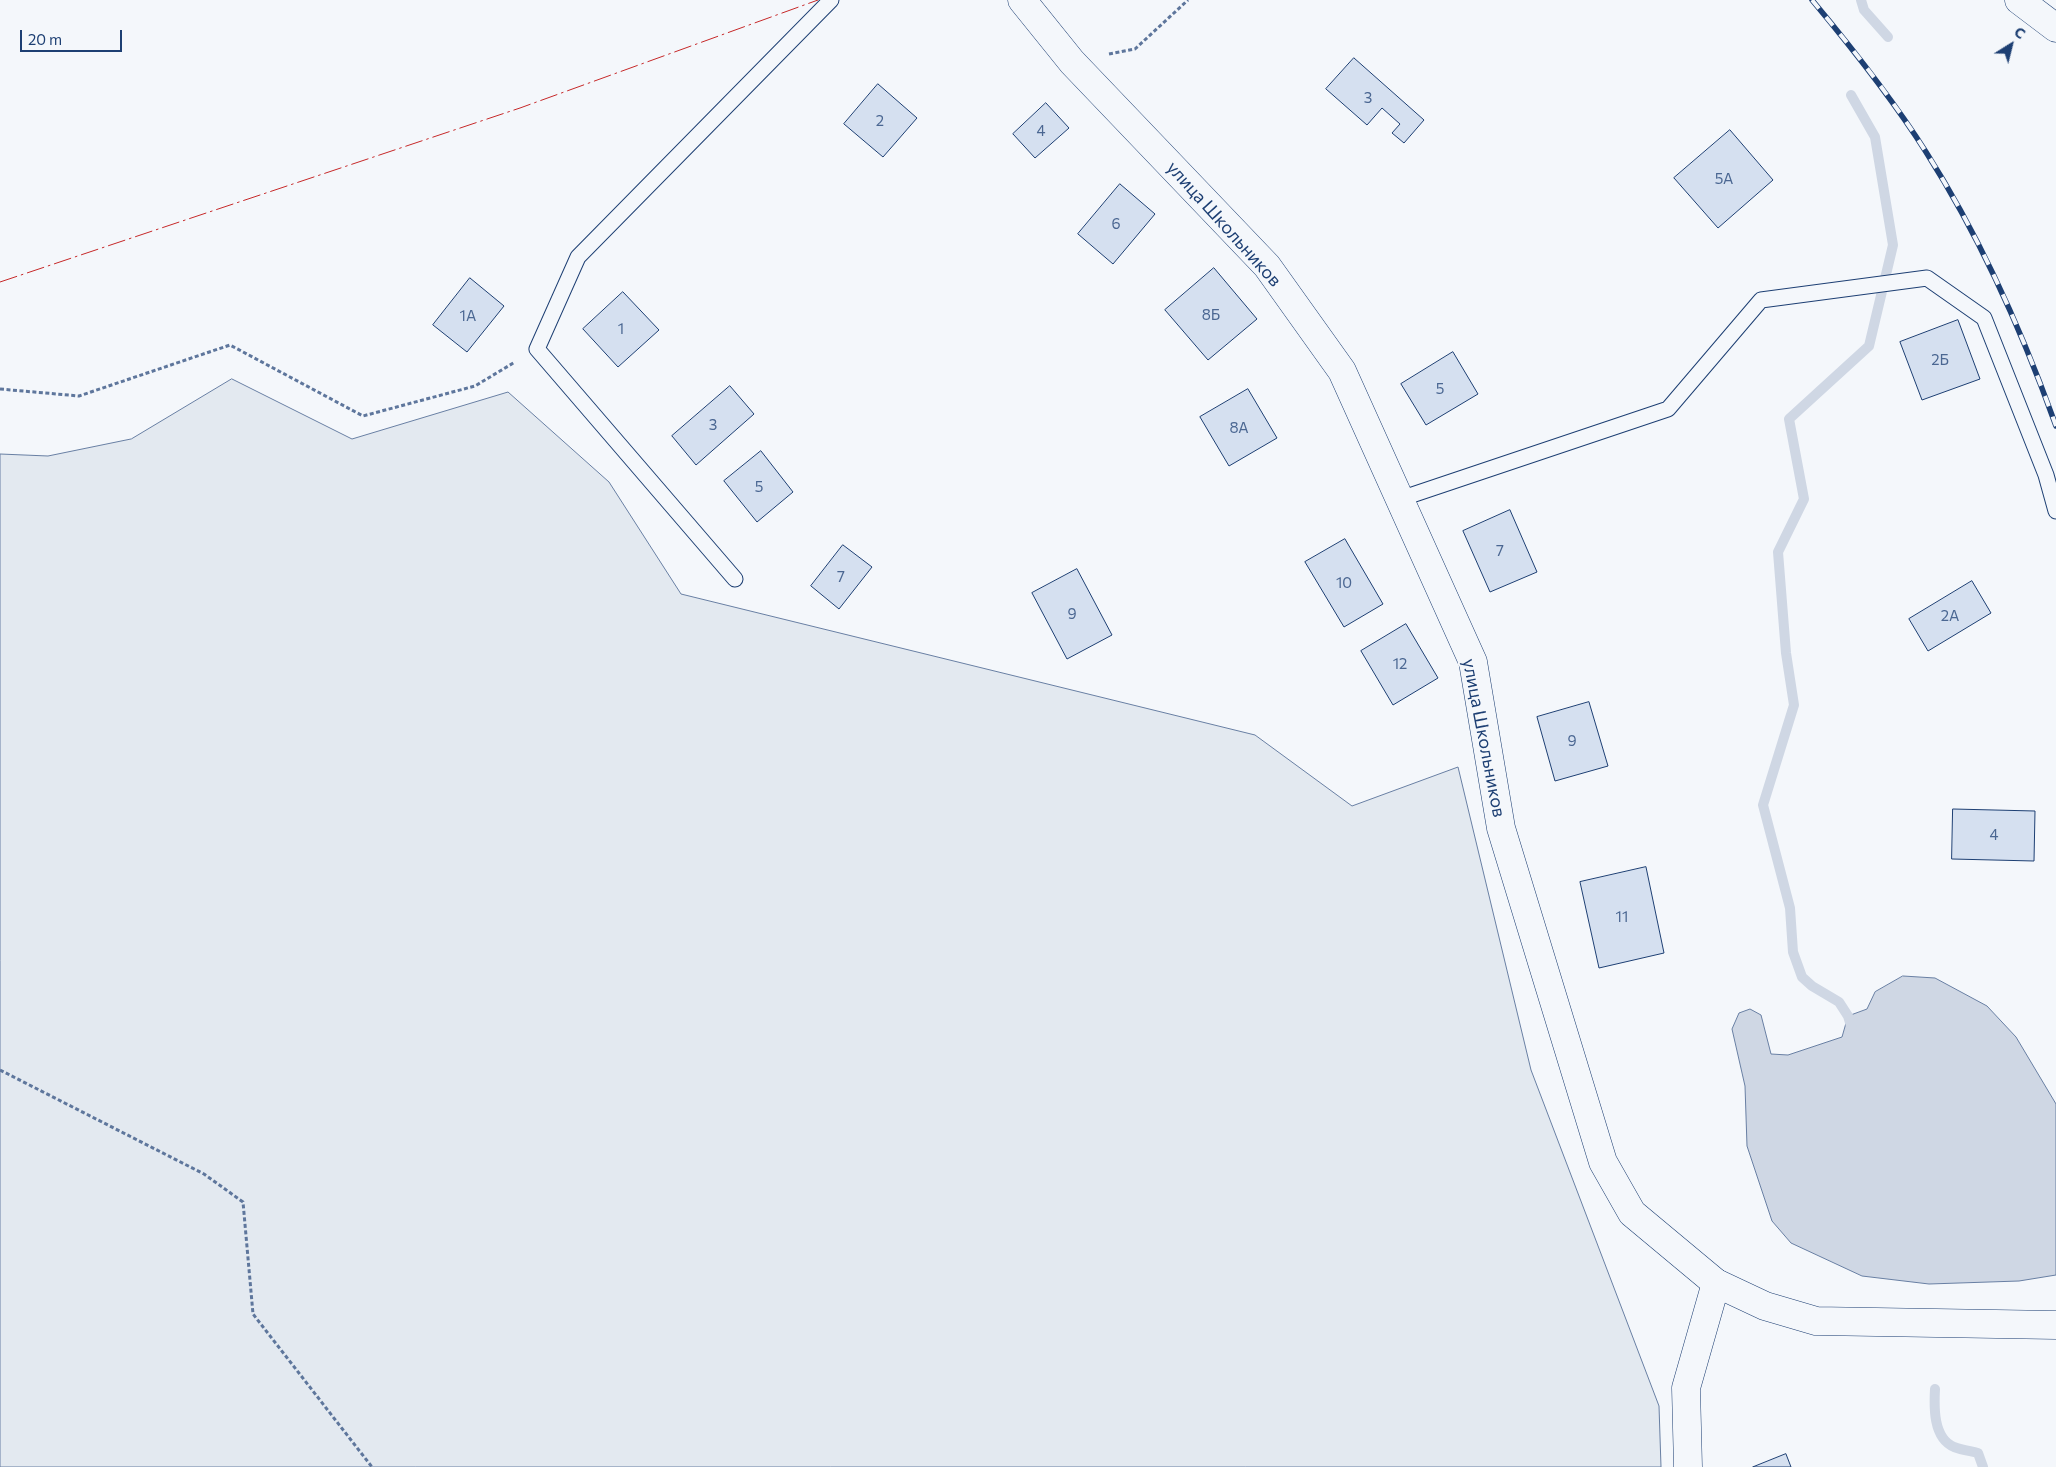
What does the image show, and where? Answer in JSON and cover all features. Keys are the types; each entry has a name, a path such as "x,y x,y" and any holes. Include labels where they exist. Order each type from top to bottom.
{"street":[{"name":"улица Школьников","path":"1022,0 1072,62 1267,266 1342,371 1473,662 1501,828 1603,1162 1632,1213 1716,1283 1764,1306 1816,1321 2056,1325"},
{"path":"2019,0 2056,28"},
{"path":"1688,1467 1686,1388 1716,1283"}],"lane":[{"path":"735,579 537,349 578,257 831,0"},
{"path":"1400,499 1668,409 1761,300 1927,278 1984,318 2046,475 2056,511"}],"path":[{"path":"1072,62 1135,49 1188,0"},
{"path":"0,389 79,396 230,345 363,416 475,386 537,349"},
{"path":"0,1070 204,1174 243,1202 253,1314 372,1467"}],"shaded area":[{"path":"232,379 352,439 508,392 609,482 681,594 1255,735 1352,806 1458,767 1531,1070 1659,1406 1661,1467 0,1467 0,454 48,456 131,439"},
{"path":"1903,976 1935,978 1987,1006 2016,1037 2056,1104 2056,1275 2019,1281 1929,1284 1862,1276 1791,1243 1772,1221 1747,1146 1745,1086 1732,1029 1739,1013 1750,1009 1761,1015 1771,1054 1788,1055 1842,1037 1848,1016 1867,1009 1875,992"}],"building":[{"path":"1354,58 1424,120 1404,143 1392,133 1400,124 1382,108 1367,125 1326,89"},
{"path":"878,84 917,118 883,157 844,124"},
{"path":"1046,103 1069,128 1035,158 1013,134"},
{"path":"1730,130 1773,180 1718,228 1674,178"},
{"path":"1120,184 1155,214 1113,264 1078,234"},
{"path":"1214,268 1257,319 1208,360 1165,310"},
{"path":"470,278 504,306 467,352 433,325"},
{"path":"623,292 659,330 618,367 583,329"},
{"path":"1958,320 1980,379 1922,400 1900,342"},
{"path":"1453,352 1478,394 1426,425 1401,384"},
{"path":"730,386 754,414 696,465 672,436"},
{"path":"1248,389 1277,438 1229,466 1200,417"},
{"path":"761,451 793,492 757,522 724,481"},
{"path":"1510,510 1537,572 1490,592 1463,531"},
{"path":"1345,539 1383,604 1344,627 1305,562"},
{"path":"843,545 872,567 839,609 811,586"},
{"path":"1077,569 1112,635 1067,659 1032,593"},
{"path":"1972,581 1991,613 1928,651 1909,619"},
{"path":"1406,624 1438,678 1393,705 1361,651"},
{"path":"1589,702 1608,766 1555,781 1537,717"},
{"path":"1953,809 2035,811 2034,861 1952,859"},
{"path":"1646,867 1664,953 1599,968 1580,882"},
{"path":"1786,1454 1791,1467 1753,1467"}],"waterway":[{"path":"1861,0 1864,10 1888,37"},
{"path":"1851,95 1875,137 1893,245 1869,346 1789,419 1804,499 1778,552 1786,653 1794,705 1763,805 1790,908 1793,952 1802,977 1812,986 1839,1002 1848,1016 1852,1029"},
{"path":"1935,1389 1936,1421 1942,1437 1954,1447 1978,1453 1983,1467"}],"railway":[{"path":"1812,0 1886,93 1946,184 1982,251 2014,320 2056,426"}],"power":[{"path":"0,282 520,108 818,0"}]}
